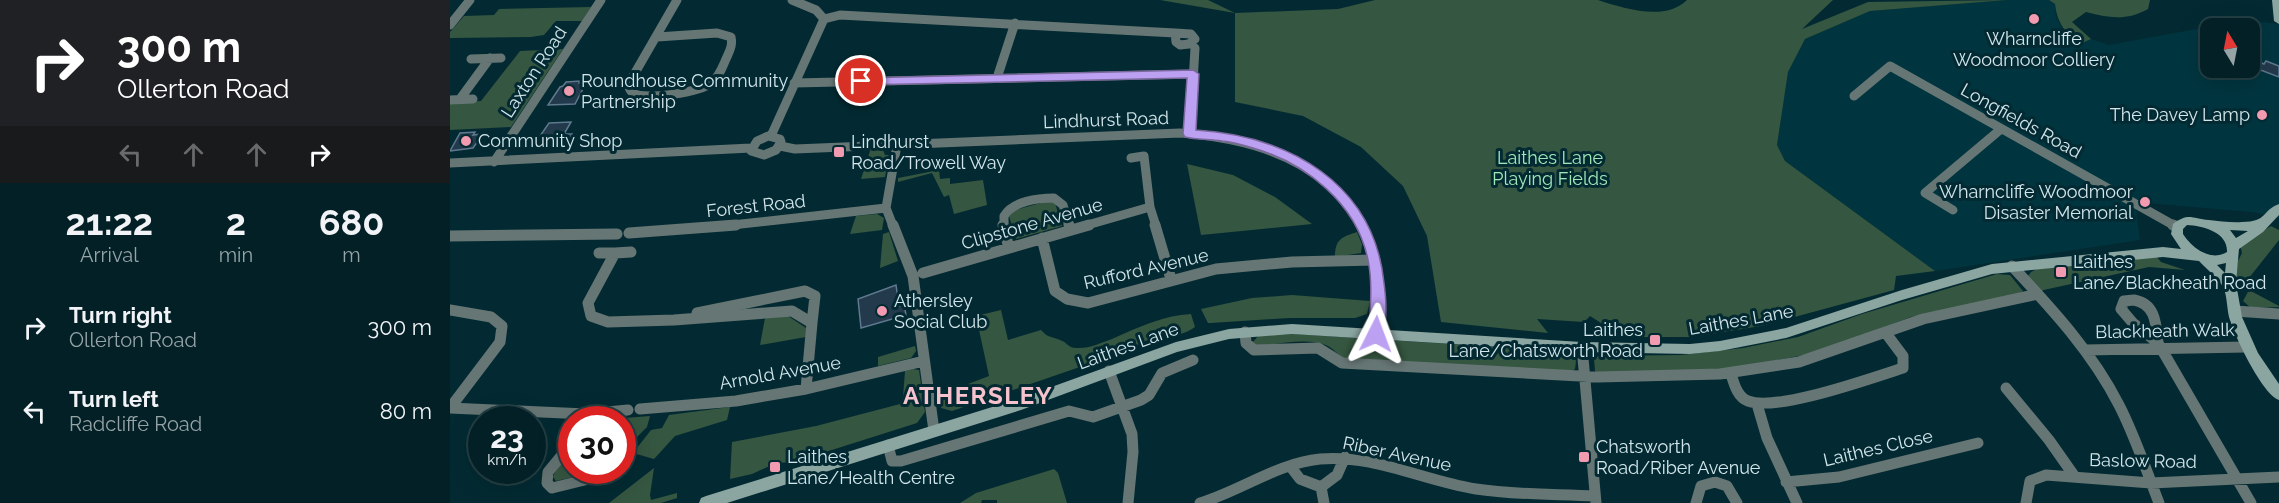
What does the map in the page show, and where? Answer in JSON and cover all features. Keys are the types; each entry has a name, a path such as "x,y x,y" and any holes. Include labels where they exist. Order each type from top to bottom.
{"main road":[{"path":"2277,0 2279,21"},
{"path":"2233,250 2259,229 2279,208"},
{"path":"2163,252 2186,221 2242,227 2263,223"},
{"path":"2208,224 2227,236 2233,250 2230,287 2246,347 2279,394"},
{"path":"2178,233 2188,249 2200,256 2230,287"},
{"name":"Laithes Lane","path":"706,503 1021,404 1194,341 1245,332 1292,329 1581,347 1690,349 1742,342 1802,329 1978,272 2012,266 2163,252 2222,260 2233,250"}],"street":[{"path":"450,25 470,0"},
{"name":"Laxton Road","path":"494,162 601,0"},
{"path":"657,37 717,33 731,37 733,42 718,76 707,86 689,92 634,93 628,85 677,0"},
{"path":"780,146 780,139 771,136 794,83 823,26 824,19 816,10 792,0"},
{"path":"824,19 840,15 1175,33"},
{"path":"997,78 1015,23"},
{"path":"1190,134 1195,48"},
{"path":"455,99 490,58"},
{"path":"471,59 501,58"},
{"name":"Longfields Road","path":"1854,96 1890,66 2178,233"},
{"path":"794,83 1193,74"},
{"path":"455,99 473,99"},
{"path":"1953,210 1925,193 2001,129"},
{"name":"Lindhurst Road","path":"751,148 753,154 761,156 780,146 795,149 1190,134 1221,136 1256,144 1286,155 1318,173 1354,211 1365,229 1375,260 1378,293 1376,334"},
{"name":"Lindhurst Road","path":"450,163 751,148 758,140 771,136"},
{"path":"897,145 886,208 913,276 934,431"},
{"path":"1131,158 1144,156 1150,207 1171,279"},
{"path":"1009,248 1003,218 1005,212 1013,206 1049,197 1058,198 1062,202 1071,230"},
{"name":"Clipstone Avenue","path":"922,273 1150,207"},
{"name":"Forest Road","path":"629,233 715,227 886,208"},
{"path":"450,236 617,234"},
{"name":"Rufford Avenue","path":"1042,238 1055,291 1067,300 1088,303 1171,279 1216,269 1249,265 1375,260"},
{"path":"599,253 631,252"},
{"path":"615,253 588,303 591,316 608,322 674,320 792,311 812,323"},
{"path":"2012,266 2085,350 2119,404 2159,503"},
{"path":"674,320 708,310 805,291 815,296 806,389"},
{"path":"1245,332 1246,343 1254,350 1318,348 1342,363 1632,379 1731,374 1784,365 1817,357 1925,319 2038,294"},
{"path":"450,310 491,317 502,326 500,342 450,408"},
{"path":"2235,311 2279,314"},
{"path":"1731,374 1742,397 1757,404 1840,389 1903,368 1903,356 1885,332"},
{"path":"2159,346 2251,503"},
{"name":"Blackheath Walk","path":"2085,350 2159,346 2246,347"},
{"path":"1581,347 1596,500"},
{"name":"Laithes Lane","path":"888,445 892,461 901,461 1069,411 1093,417 1149,395 1162,373 1193,360"},
{"name":"Arnold Avenue","path":"636,410 736,401 806,389 924,361"},
{"path":"1109,371 1132,434 1133,452 1128,503"},
{"path":"2006,388 2049,440 2075,477"},
{"path":"1757,404 1767,438 1797,503"},
{"name":"Arnold Avenue","path":"450,408 558,415"},
{"name":"Laithes Close","path":"1786,482 1839,477 1978,443"},
{"path":"1290,466 1300,479 1321,487 1332,482 1342,472 1345,457"},
{"name":"Riber Avenue","path":"1200,503 1223,497 1290,466 1317,459 1345,457 1476,489 1596,500"},
{"path":"558,460 548,472 547,483 552,488 566,484"},
{"name":"Baslow Road","path":"2026,503 2030,481 2046,475 2151,483 2279,477"},
{"path":"1696,503 1696,492 1700,485 1713,481 1727,486 1737,503"},
{"path":"1321,487 1324,503"}],"shaded area":[{"path":"2007,0 2049,0 2055,4 2056,17 2065,34 2080,44 2091,39 2109,45 2200,28 2200,78 2260,78 2260,22 2279,24 2279,218 2252,212 2135,202 2140,240 1935,271 1785,161 1777,145 1788,72 1805,39 1870,11"}],"green space":[{"path":"1160,0 1208,0 1235,13"},
{"name":"Laithes Lane Playing Fields","path":"1375,0 1598,0 1631,9 1656,12 1678,7 1687,0 1833,0 1802,29 1868,2 2007,0 1870,11 1805,39 1788,72 1777,145 1785,161 1935,271 1896,276 1894,290 1761,326 1692,337 1623,337 1590,316 1584,322 1537,319 1548,333 1441,322 1427,236 1403,186 1361,147 1303,116 1235,102 1235,13 1338,9"},
{"path":"2049,0 2150,0 2148,9 2125,17 2102,16 2086,12 2072,22 2091,39 2080,44 2063,27 2055,4"},
{"path":"591,7 582,21 556,21 544,35 450,38 450,32 464,16 494,15 499,9"},
{"path":"563,49 511,127 450,130 450,103 481,101 520,51"},
{"path":"883,150 885,155 889,155 885,177 861,179 870,151"},
{"path":"1187,164 1233,175 1275,197 1312,224 1201,235"},
{"path":"939,170 940,179 950,178 950,184 983,180 987,205 954,214 949,195 944,197 932,173 898,182 898,178"},
{"path":"1048,201 1055,203 1062,226 1016,239 1009,216 1015,210"},
{"path":"877,214 884,218 882,230 850,234 856,216"},
{"path":"2271,226 2279,230 2279,240 2245,283 2235,277 2242,253 2240,244"},
{"path":"889,232 898,261 880,268 883,234"},
{"path":"1357,232 1362,244 1361,253 1335,257 1336,247 1340,240"},
{"path":"2157,257 2161,262 2185,270 2149,267 2039,291 2028,276 2037,269"},
{"path":"1997,274 2010,275 2023,291 2019,294 1911,317 1814,353 1731,369 1598,374 1595,371 1594,358 1599,356 1681,355 1743,348 1798,337 1862,314"},
{"path":"2249,290 2279,307 2251,308 2243,301"},
{"path":"1292,295 1370,301 1367,314 1355,318 1289,318 1208,323 1201,309 1252,298"},
{"path":"1001,310 1008,340 1041,330 1048,336 1076,348 1085,348 1151,323 1181,315 1191,314 1195,327 1180,334 1148,340 1132,349 952,411 941,408 942,394 989,376 976,316"},
{"path":"788,316 806,328 806,337 760,345 765,318"},
{"path":"1294,334 1513,348 1533,356 1572,354 1576,361 1575,369 1570,372 1343,358 1330,347 1320,343 1294,342 1259,346 1253,342 1259,335"},
{"path":"915,346 916,351 911,358 878,366 878,357"},
{"path":"919,370 925,412 917,423 794,462 776,463 752,474 730,479 732,442 816,426 900,404 903,397 905,371"},
{"path":"730,407 727,420 675,436 654,459 636,454 636,449 651,430 662,428 669,415"},
{"path":"650,416 647,427 636,438 636,417"},
{"path":"558,468 558,481 556,481 553,477"},
{"path":"654,468 651,500 677,493 677,498 661,503 609,503"},
{"path":"1054,469 1058,473 1067,503 997,503 997,500 982,500 981,503 960,503 976,493"}],"building":[{"path":"2266,61 2279,66 2279,77 2260,70 2260,62 2264,64"},
{"name":"Roundhouse Community Partnership","path":"580,81 579,83 586,83 575,104 548,105 566,82"},
{"path":"571,122 564,134 572,134 568,141 546,142 549,139 538,139 549,123"},
{"name":"Community Shop","path":"475,132 473,135 483,134 473,148 450,151 460,133"},
{"name":"Athersley Social Club","path":"896,285 899,306 904,304 906,315 861,328 858,299"}],"place":[{"name":"Wharncliffe Woodmoor Colliery","path":"2034,19"},
{"name":"Roundhouse Community Partnership","path":"569,91"},
{"name":"The Davey Lamp","path":"2262,115"},
{"name":"Community Shop","path":"466,141"},
{"name":"Lindhurst Road/Trowell Way","path":"839,152"},
{"name":"Wharncliffe Woodmoor Disaster Memorial","path":"2145,202"},
{"name":"Laithes Lane/Blackheath Road","path":"2061,272"},
{"name":"Athersley Social Club","path":"882,311"},
{"name":"Laithes Lane/Chatsworth Road","path":"1655,340"},
{"name":"Chatsworth Road/Riber Avenue","path":"1584,457"},
{"name":"Laithes Lane/Health Centre","path":"775,467"}],"district":[{"name":"ATHERSLEY","path":"978,396"}],"route":[{"path":"861,81 1193,74 1190,134 1221,136 1256,144 1286,155 1318,173 1354,211 1365,229 1375,260 1378,293 1376,334"}]}
